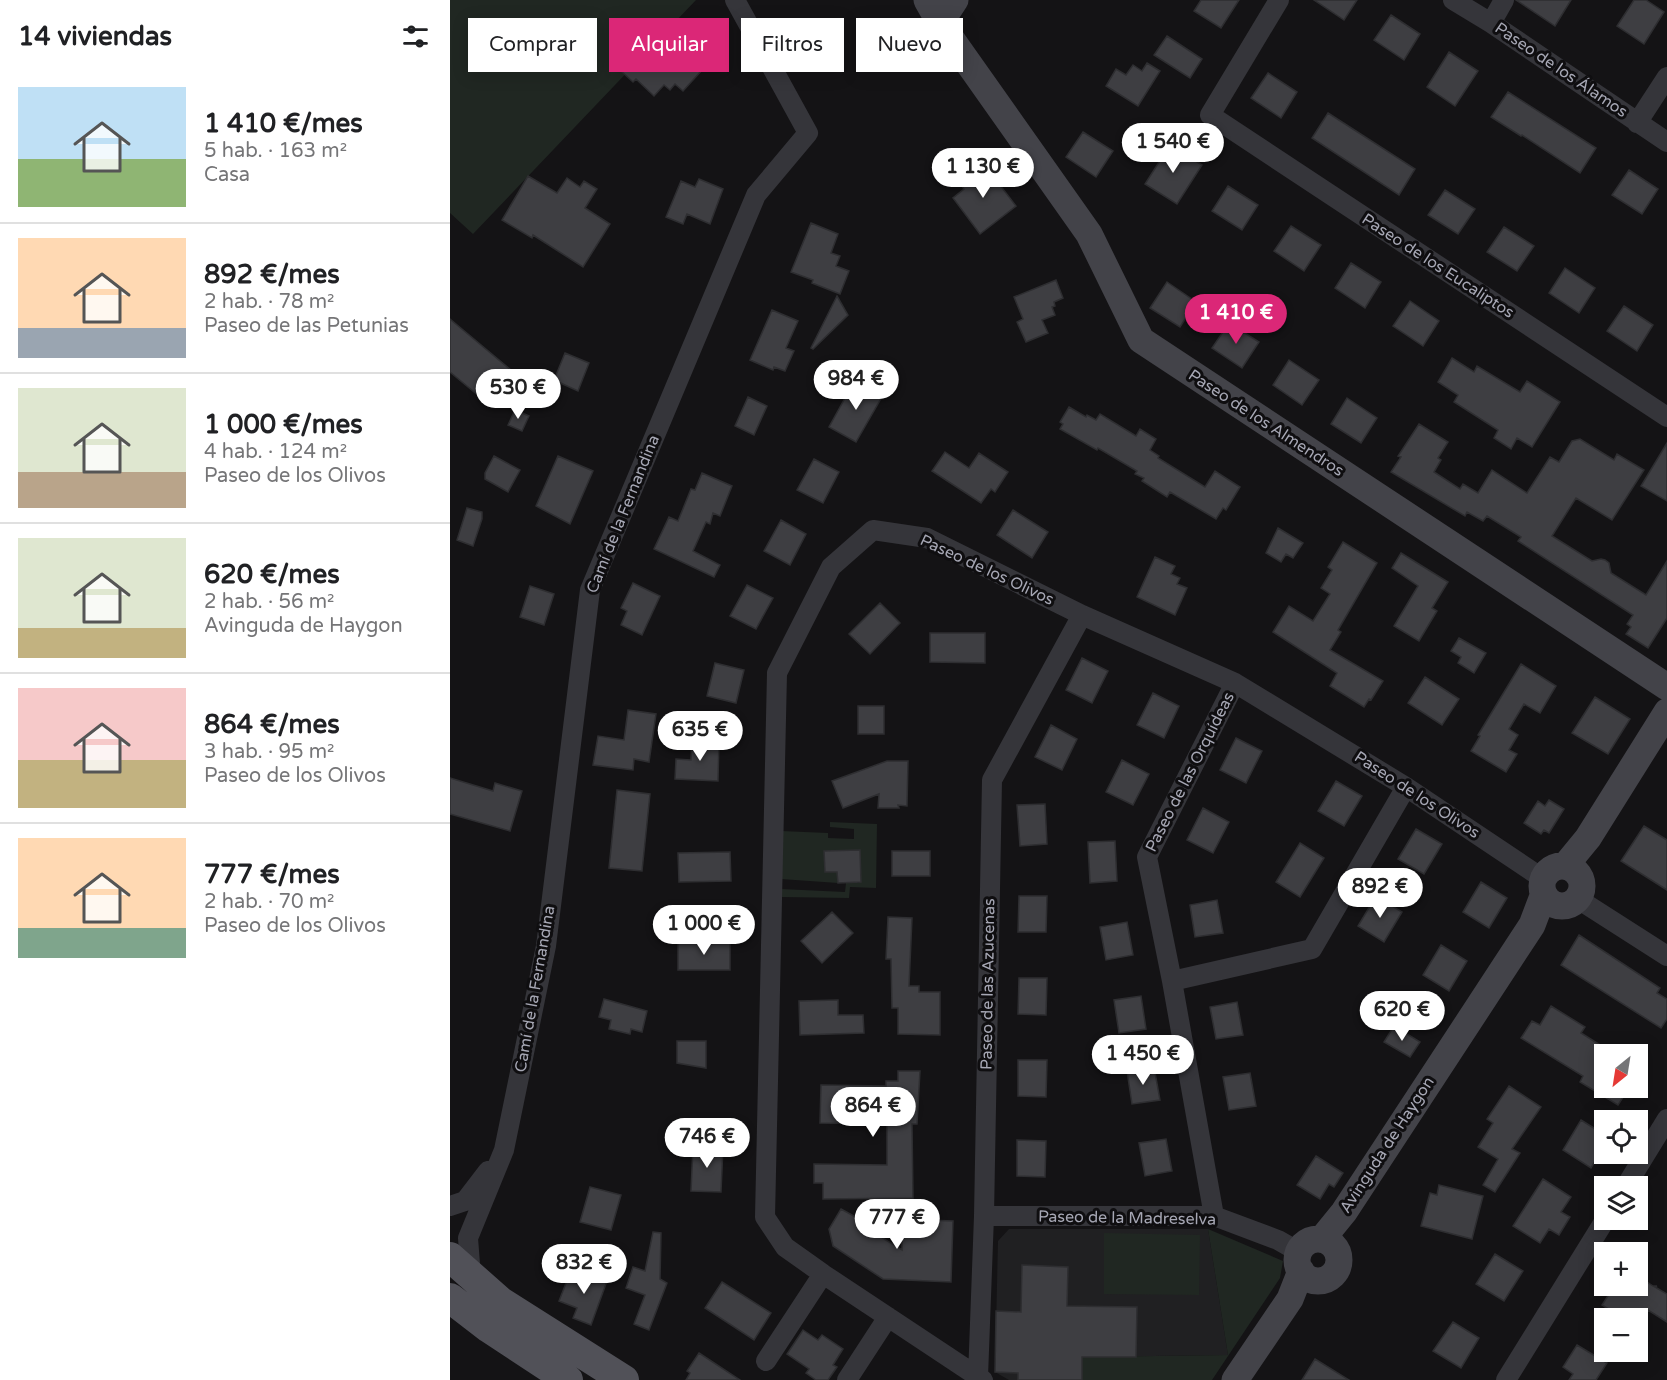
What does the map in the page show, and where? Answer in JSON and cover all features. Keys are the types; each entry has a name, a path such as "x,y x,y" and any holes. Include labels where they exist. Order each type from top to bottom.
{"main road":[{"path":"461,1267 501,1302 624,1380"},
{"path":"450,1298 489,1328 568,1380"}],"street":[{"name":"Camí de la Fernandina","path":"504,1150 546,946 590,590 756,195 808,133 735,0"},
{"name":"Paseo de los Almendros","path":"927,0 937,18"},
{"path":"943,18 955,0"},
{"name":"Paseo de los Eucaliptos","path":"1279,0 1210,115 1667,417"},
{"name":"Paseo de los Álamos","path":"1453,0 1491,23 1667,142"},
{"path":"1491,23 1504,0"},
{"name":"Paseo de los Almendros","path":"963,56 1089,234 1141,340 1667,687"},
{"path":"1638,123 1667,77"},
{"name":"Paseo de los Olivos","path":"980,1378 785,1247 765,1217 777,673 831,567 873,530 927,538 1082,615 1235,682 1406,787 1667,956"},
{"name":"Paseo de las Azucenas","path":"980,1378 992,780 1082,615"},
{"name":"Paseo de las Orquídeas","path":"1214,1216 1172,981 1147,857 1235,682"},
{"name":"Avinguda de Haygon","path":"1235,1380 1315,1258 1359,1209 1541,931 1561,887 1588,838 1667,712"},
{"name":"Avinguda de Haygon","path":"1561,887 1667,738"},
{"path":"1172,981 1312,949 1406,787"},
{"path":"1632,1176 1667,1119"},
{"path":"450,1206 465,1201 504,1150"},
{"path":"461,1267 468,1238 504,1150"},
{"name":"Paseo de la Madreselva","path":"984,1216 1214,1216 1278,1240 1315,1258"},
{"path":"1506,1380 1599,1230"},
{"name":"Avinguda de Haygon","path":"1251,1380 1300,1304 1315,1258"},
{"path":"766,1361 823,1274"},
{"path":"847,1380 888,1317"}],"shaded area":[{"path":"450,0 696,0 679,18 609,18 609,72 627,72 473,234 450,213"},
{"path":"830,822 877,824 876,888 850,887 849,898 781,897 781,889 845,892 846,883 859,883 860,850 824,851 825,872 837,872 838,883 781,879 781,831 828,833 828,838 854,839 854,829 830,827"},
{"path":"1009,1229 1208,1229 1228,1355 1083,1357 1082,1380 1009,1380 995,1372 998,1241"},
{"path":"1208,1229 1283,1261 1280,1278 1212,1380 1082,1380 1082,1357 1228,1355"},
{"path":"1104,1233 1200,1235 1199,1295 1104,1294"}],"building":[{"path":"1201,0 1239,0 1221,28 1194,11"},
{"path":"1314,0 1357,0 1344,20"},
{"path":"1516,0 1571,0 1555,26"},
{"path":"1634,0 1646,0 1664,12 1644,44 1617,26"},
{"path":"1391,15 1420,34 1404,60 1374,40"},
{"path":"1167,36 1202,59 1190,78 1154,55"},
{"path":"1449,52 1478,71 1455,106 1427,87"},
{"path":"1147,63 1160,71 1138,106 1106,86 1116,69 1126,75 1133,65 1142,71"},
{"path":"622,72 700,72 683,91 675,84 670,90 664,85 654,96 636,79 633,82"},
{"path":"1268,73 1297,92 1281,118 1251,98"},
{"path":"1508,92 1596,148 1580,173 1491,117"},
{"path":"1328,113 1415,169 1399,195 1312,138"},
{"path":"1083,132 1113,151 1096,177 1066,157"},
{"path":"1170,145 1202,165 1177,204 1145,184"},
{"path":"984,164 1016,206 980,234 953,198 964,189 959,182"},
{"path":"1629,170 1658,189 1642,214 1612,195"},
{"path":"528,176 557,193 567,178 580,187 584,181 597,189 585,208 610,224 583,267 533,235 532,238 502,220"},
{"path":"699,179 723,189 710,224 687,214 683,224 666,217 681,181 695,187"},
{"path":"1228,186 1258,205 1242,230 1212,211"},
{"path":"1445,190 1475,209 1458,234 1428,215"},
{"path":"811,223 838,234 831,253 840,256 836,266 849,271 840,294 791,272"},
{"path":"1291,226 1321,245 1304,271 1274,251"},
{"path":"1504,227 1534,246 1517,271 1487,252"},
{"path":"1351,263 1381,282 1365,308 1335,288"},
{"path":"1565,268 1595,288 1579,313 1549,293"},
{"path":"1056,280 1063,298 1054,302 1055,306 1052,307 1055,315 1042,320 1048,333 1026,342 1017,322 1023,319 1014,297"},
{"path":"1167,282 1196,302 1180,327 1150,308"},
{"path":"837,296 848,315 813,349 811,348"},
{"path":"1410,301 1439,321 1423,346 1393,326"},
{"path":"1624,306 1653,325 1637,351 1607,331"},
{"path":"772,310 798,321 786,348 794,351 785,371 774,367 773,370 750,360"},
{"path":"450,319 511,370 485,401 450,372"},
{"path":"1229,323 1259,342 1242,368 1212,348"},
{"path":"565,353 589,363 578,391 554,380"},
{"path":"1452,358 1474,372 1477,366 1520,392 1527,381 1560,402 1532,447 1517,438 1511,449 1494,438 1498,430 1454,402 1458,395 1438,382"},
{"path":"1289,360 1319,380 1302,405 1273,385"},
{"path":"855,380 883,395 856,442 829,427"},
{"path":"748,397 767,406 754,435 735,426"},
{"path":"1347,398 1377,418 1361,443 1331,424"},
{"path":"1069,407 1096,420 1100,414 1136,436 1140,429 1156,439 1150,450 1159,456 1158,458 1205,487 1215,471 1240,487 1226,510 1223,508 1216,519 1170,492 1167,497 1142,481 1144,478 1135,474 1137,471 1060,429 1063,424 1060,422"},
{"path":"515,410 529,416 522,431 508,425"},
{"path":"1419,424 1448,442 1438,458 1441,460 1434,472 1460,489 1463,484 1478,493 1492,470 1527,493 1550,457 1559,462 1572,441 1580,439 1614,460 1617,454 1644,470 1612,520 1576,498 1552,536 1592,561 1605,560 1609,563 1611,573 1646,595 1667,561 1667,618 1648,648 1626,634 1631,627 1627,624 1633,615 1518,541 1521,537 1487,516 1483,521 1467,512 1465,516 1391,472 1401,457 1398,456"},
{"path":"1667,443 1667,501 1641,486"},
{"path":"945,452 969,468 979,453 1008,472 995,492 991,489 981,503 932,471"},
{"path":"494,456 520,470 508,492 485,479 485,473"},
{"path":"558,456 593,471 570,524 536,506"},
{"path":"814,459 839,472 823,503 797,490"},
{"path":"702,473 732,486 720,516 713,513 710,524 706,522 693,551 720,565 714,577 654,549 669,517 678,521 691,489 695,490"},
{"path":"467,508 482,512 473,546 457,540"},
{"path":"1013,510 1048,532 1032,558 997,535"},
{"path":"781,520 806,534 790,565 764,551"},
{"path":"1278,528 1303,543 1293,558 1286,554 1281,562 1266,553"},
{"path":"1343,542 1377,563 1338,630 1341,632 1330,650 1383,681 1364,707 1330,686 1337,673 1273,632 1289,606 1313,621 1330,594 1321,588 1332,570 1328,567"},
{"path":"1401,553 1448,582 1432,608 1437,611 1419,641 1394,626 1418,586 1392,568"},
{"path":"1155,557 1175,566 1171,574 1180,578 1177,584 1187,588 1175,615 1137,597"},
{"path":"633,583 660,596 642,635 621,625 627,611 621,608"},
{"path":"747,585 773,598 756,629 730,616"},
{"path":"530,586 554,594 544,625 520,617"},
{"path":"880,603 900,623 870,654 849,634"},
{"path":"930,633 985,633 985,663 930,662"},
{"path":"1459,638 1486,653 1474,673 1458,663 1461,657 1451,651"},
{"path":"1082,658 1108,671 1092,703 1066,690"},
{"path":"715,663 744,670 736,703 707,696"},
{"path":"1521,664 1556,686 1540,713 1524,704 1509,729 1518,735 1509,750 1517,754 1506,772 1471,751 1480,736 1478,735"},
{"path":"1425,677 1459,699 1442,725 1408,703"},
{"path":"1153,693 1179,706 1164,738 1137,725"},
{"path":"1595,697 1630,719 1608,754 1572,733"},
{"path":"858,706 884,706 884,734 858,734"},
{"path":"628,710 656,714 649,762 634,759 633,770 593,765 598,736 624,740"},
{"path":"1051,725 1077,739 1062,770 1035,757"},
{"path":"1236,738 1262,751 1246,783 1220,770"},
{"path":"692,740 719,741 718,781 675,779 676,759 691,760"},
{"path":"1122,760 1149,774 1133,805 1106,792"},
{"path":"887,761 908,761 907,806 878,808 879,794 843,808 832,781"},
{"path":"450,778 493,791 495,783 522,791 510,831 450,814"},
{"path":"1336,781 1362,796 1344,826 1318,811"},
{"path":"617,790 650,794 642,871 609,868"},
{"path":"1549,800 1564,809 1549,833 1544,830 1541,834 1524,823 1538,801 1545,806"},
{"path":"1045,804 1047,844 1020,846 1017,805"},
{"path":"1203,808 1229,822 1213,853 1187,840"},
{"path":"1644,826 1667,840 1667,890 1621,861"},
{"path":"1416,829 1442,844 1424,874 1398,859"},
{"path":"1115,841 1117,881 1090,883 1088,842"},
{"path":"1300,843 1324,858 1300,897 1276,882"},
{"path":"860,850 861,882 838,883 837,872 825,872 824,851"},
{"path":"892,851 930,851 930,876 892,876"},
{"path":"730,852 731,881 679,882 678,853"},
{"path":"1481,882 1507,898 1489,928 1463,912"},
{"path":"1019,896 1047,896 1046,932 1018,932"},
{"path":"1376,896 1402,912 1384,942 1358,926"},
{"path":"1217,900 1223,933 1195,937 1190,905"},
{"path":"832,912 853,933 822,963 801,941"},
{"path":"888,917 912,918 909,986 919,986 919,992 940,992 940,1035 898,1034 898,1008 892,1008 891,959 886,959"},
{"path":"1127,922 1133,955 1106,960 1100,927"},
{"path":"1579,935 1660,988 1657,993 1667,999 1667,1019 1661,1028 1561,965"},
{"path":"678,941 730,941 730,970 678,970"},
{"path":"1441,945 1467,961 1449,991 1423,975"},
{"path":"1019,978 1047,978 1046,1015 1018,1014"},
{"path":"1141,996 1146,1029 1119,1033 1114,1000"},
{"path":"604,999 647,1011 642,1032 631,1029 630,1034 609,1029 611,1020 599,1017"},
{"path":"838,1000 838,1015 863,1015 864,1033 800,1035 799,1001"},
{"path":"1237,1002 1243,1035 1216,1039 1210,1007"},
{"path":"1551,1006 1585,1027 1581,1033 1599,1044 1594,1044 1594,1090 1580,1082 1583,1076 1521,1038 1532,1021 1540,1025"},
{"path":"1394,1026 1420,1042 1410,1057 1384,1042"},
{"path":"677,1041 706,1041 706,1068 677,1063"},
{"path":"1018,1060 1047,1060 1046,1097 1018,1096"},
{"path":"1154,1067 1160,1100 1132,1104 1127,1071"},
{"path":"898,1071 920,1071 917,1124 912,1124 913,1198 823,1199 823,1183 814,1183 814,1164 887,1165 887,1124 820,1123 821,1085 886,1086 886,1081 898,1081"},
{"path":"1250,1073 1256,1106 1229,1110 1223,1077"},
{"path":"1509,1086 1541,1107 1512,1149 1520,1153 1495,1192 1483,1185 1498,1159 1478,1147 1493,1123 1487,1119"},
{"path":"1606,1098 1623,1098 1618,1105"},
{"path":"1581,1120 1594,1128 1594,1163 1591,1168 1563,1150"},
{"path":"1166,1139 1172,1171 1145,1176 1139,1143"},
{"path":"1017,1140 1046,1141 1045,1177 1017,1176"},
{"path":"693,1146 723,1147 721,1192 691,1191"},
{"path":"1316,1156 1343,1173 1334,1187 1329,1184 1320,1199 1297,1185"},
{"path":"1543,1179 1571,1197 1561,1212 1570,1217 1559,1235 1549,1229 1540,1243 1513,1226"},
{"path":"1439,1185 1483,1196 1472,1239 1421,1226 1430,1193 1437,1195"},
{"path":"590,1187 621,1195 611,1230 580,1222"},
{"path":"841,1209 872,1226 876,1234 902,1250 902,1232 910,1232 910,1228 926,1229 927,1220 953,1221 951,1282 883,1279 833,1246 829,1229"},
{"path":"653,1232 661,1233 660,1279 667,1283 649,1330 634,1324 645,1295 626,1288 633,1267 645,1271"},
{"path":"1495,1254 1523,1271 1504,1301 1476,1284"},
{"path":"1022,1265 1068,1267 1067,1306 1137,1307 1136,1357 1082,1357 1082,1380 1018,1380 1018,1373 995,1372 996,1311 1021,1312"},
{"path":"577,1270 607,1281 591,1325 573,1318 577,1308 559,1301 568,1278 573,1280"},
{"path":"722,1282 771,1313 754,1340 705,1308"},
{"path":"1648,1283 1667,1294 1667,1322 1648,1308 1607,1308 1602,1305 1608,1296 1648,1296"},
{"path":"1453,1322 1479,1338 1461,1368 1433,1351"},
{"path":"803,1330 818,1340 822,1335 843,1349 833,1365 837,1367 828,1380 816,1380 806,1373 809,1369 787,1354"},
{"path":"1577,1345 1594,1355 1594,1362 1607,1363 1596,1380 1569,1380 1573,1374 1563,1367"},
{"path":"699,1353 740,1380 686,1380 690,1373 687,1371"},
{"path":"1315,1359 1349,1380 1302,1380"}]}
